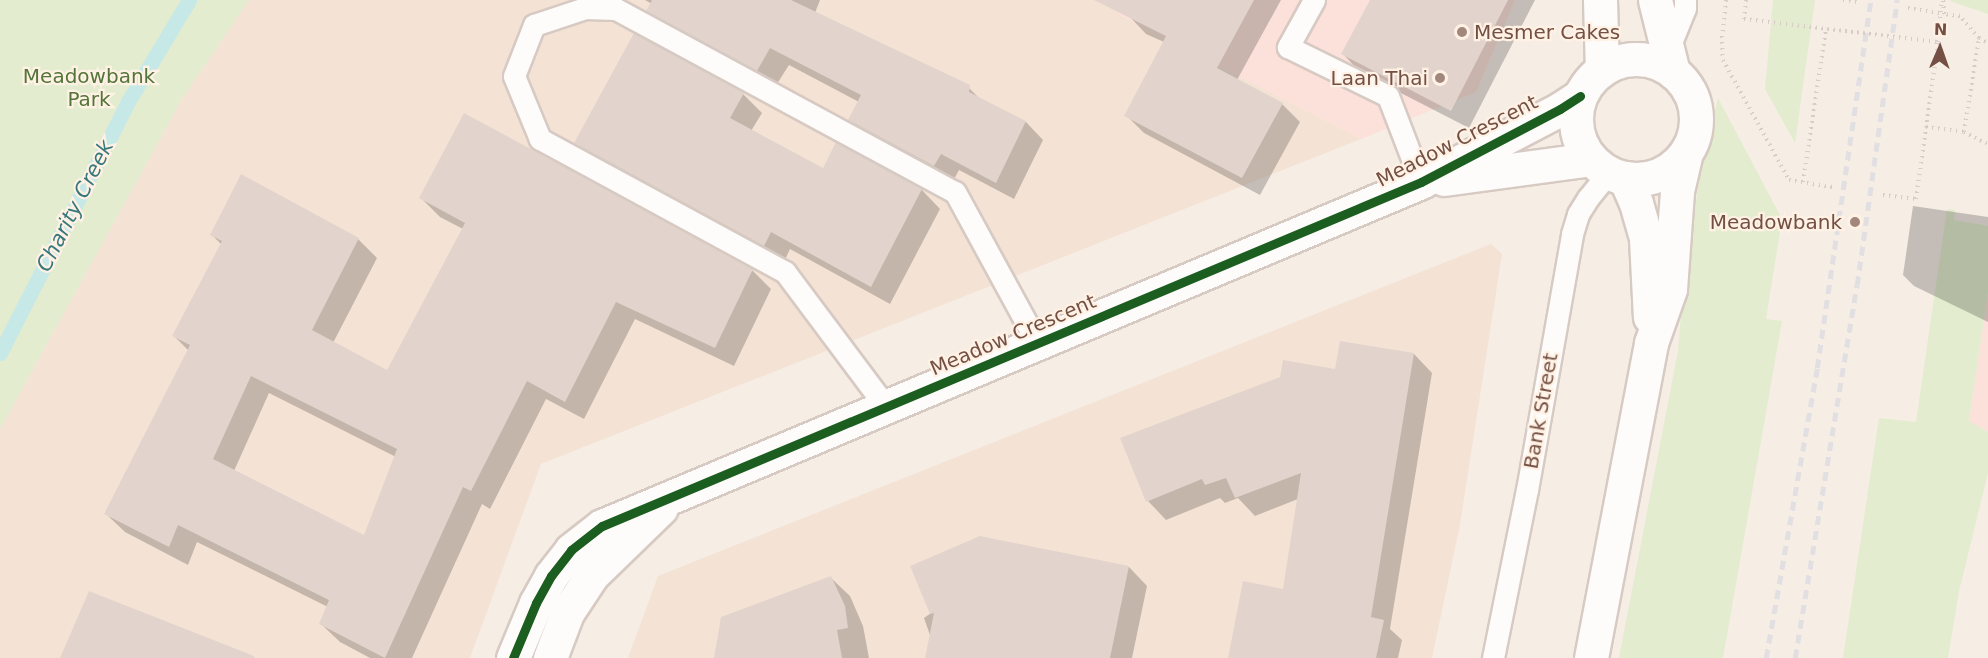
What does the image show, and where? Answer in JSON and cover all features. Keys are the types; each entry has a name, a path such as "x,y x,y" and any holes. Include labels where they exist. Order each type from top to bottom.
{"street":[{"path":"1600,0 1602,70"},
{"path":"1591,658 1651,342 1670,289 1677,191 1696,119 1693,101 1670,63 1655,0"},
{"path":"1651,342 1646,238 1636,202 1577,134 1576,114 1580,96 1590,79 1602,70 1621,61 1641,59 1670,63"},
{"name":"Meadow Crescent","path":"513,658 536,603 551,576 572,550 602,526 678,492 1038,344 1421,182 1560,109 1580,96"},
{"path":"1608,170 1642,178 1659,174 1674,165 1686,152"},
{"name":"Meadow Crescent","path":"1421,182 1608,170"},
{"name":"Meadow Crescent","path":"550,658 567,613 592,575 678,492"}],"lane":[{"path":"1314,0 1288,47 1388,96 1421,182"},
{"path":"1670,63 1685,8 1685,0"},
{"path":"886,407 785,272 540,139 514,76 534,25 585,9 616,9 955,192 1038,344"},
{"name":"Bank Street","path":"1493,658 1527,490 1572,234 1578,214 1608,170"}],"path":[{"path":"1726,0 1722,36 1723,60 1789,180 1832,187"},
{"path":"1746,0 1744,19 1938,42"},
{"path":"1843,0 1857,2"},
{"path":"1943,0 1944,14"},
{"path":"1883,195 1916,199 1943,0"},
{"path":"1908,9 1960,16 1979,38 1988,43"},
{"path":"1803,182 1826,28"},
{"path":"1964,132 1979,38"},
{"path":"1926,127 1964,132 1988,144"}],"shaded area":[{"path":"249,0 1126,0 1119,14 1361,139 541,464 470,658 0,658 0,429 182,99"},
{"path":"1126,0 1515,0 1476,92 1361,139 1118,14"},
{"path":"1491,244 1502,254 1460,525 1432,658 628,658 658,576"},
{"path":"1988,292 1988,432 1969,422"}],"green space":[{"name":"Meadowbank Park","path":"0,0 249,0 182,99 0,429"},
{"path":"1773,0 1815,0 1795,143 1765,89"},
{"path":"1951,0 1988,0 1988,14 1950,1"},
{"path":"1718,98 1782,219 1766,319 1782,321 1723,658 1619,658 1678,351 1685,267 1702,165"},
{"path":"1947,209 1955,210 1954,220 1988,226 1988,292 1969,421 1988,432 1988,473 1959,591 1948,658 1843,658 1879,418 1916,422"}],"building":[{"path":"652,0 791,0 970,85 969,92 1026,121 996,183 941,154 934,166 848,120 861,95 770,48 757,71 646,11"},
{"path":"1094,0 1254,0 1217,68 1283,103 1242,178 1124,116 1166,36"},
{"path":"1370,0 1508,0 1451,111 1341,54"},
{"path":"634,33 744,93 730,118 823,168 836,142 922,189 871,287 771,232 764,246 574,143"},
{"path":"464,113 753,269 715,348 616,302 565,402 527,381 471,491 463,487 385,658 319,624 329,600 178,525 169,547 104,514 190,345 172,336 222,241 210,235 241,174 359,238 312,330 387,370 465,223 419,198","holes":["251,376 397,449 364,535 213,459"]},
{"path":"1340,341 1414,353 1371,617 1384,620 1376,658 1228,658 1243,581 1283,589 1301,473 1235,498 1226,478 1205,485 1202,479 1146,502 1120,438 1280,377 1283,360 1335,369"},
{"path":"980,536 1129,566 1110,658 925,658 934,613 930,614 910,566"},
{"path":"831,576 845,606 848,628 837,630 842,658 714,658 721,617"},
{"path":"89,591 254,656 254,658 60,658"}],"waterway":[{"name":"Charity Creek","path":"0,353 129,100 189,0"}],"railway":[{"path":"1766,658 1817,368 1871,0"},
{"path":"1795,658 1857,285 1897,0"}],"cycle path":[{"path":"513,658 536,603 551,576 571,550 602,526 1421,182 1560,109 1580,96"}],"place":[{"name":"Mesmer Cakes","path":"1462,32"},
{"name":"Laan Thai","path":"1440,78"},
{"name":"Meadowbank","path":"1855,222"}]}
